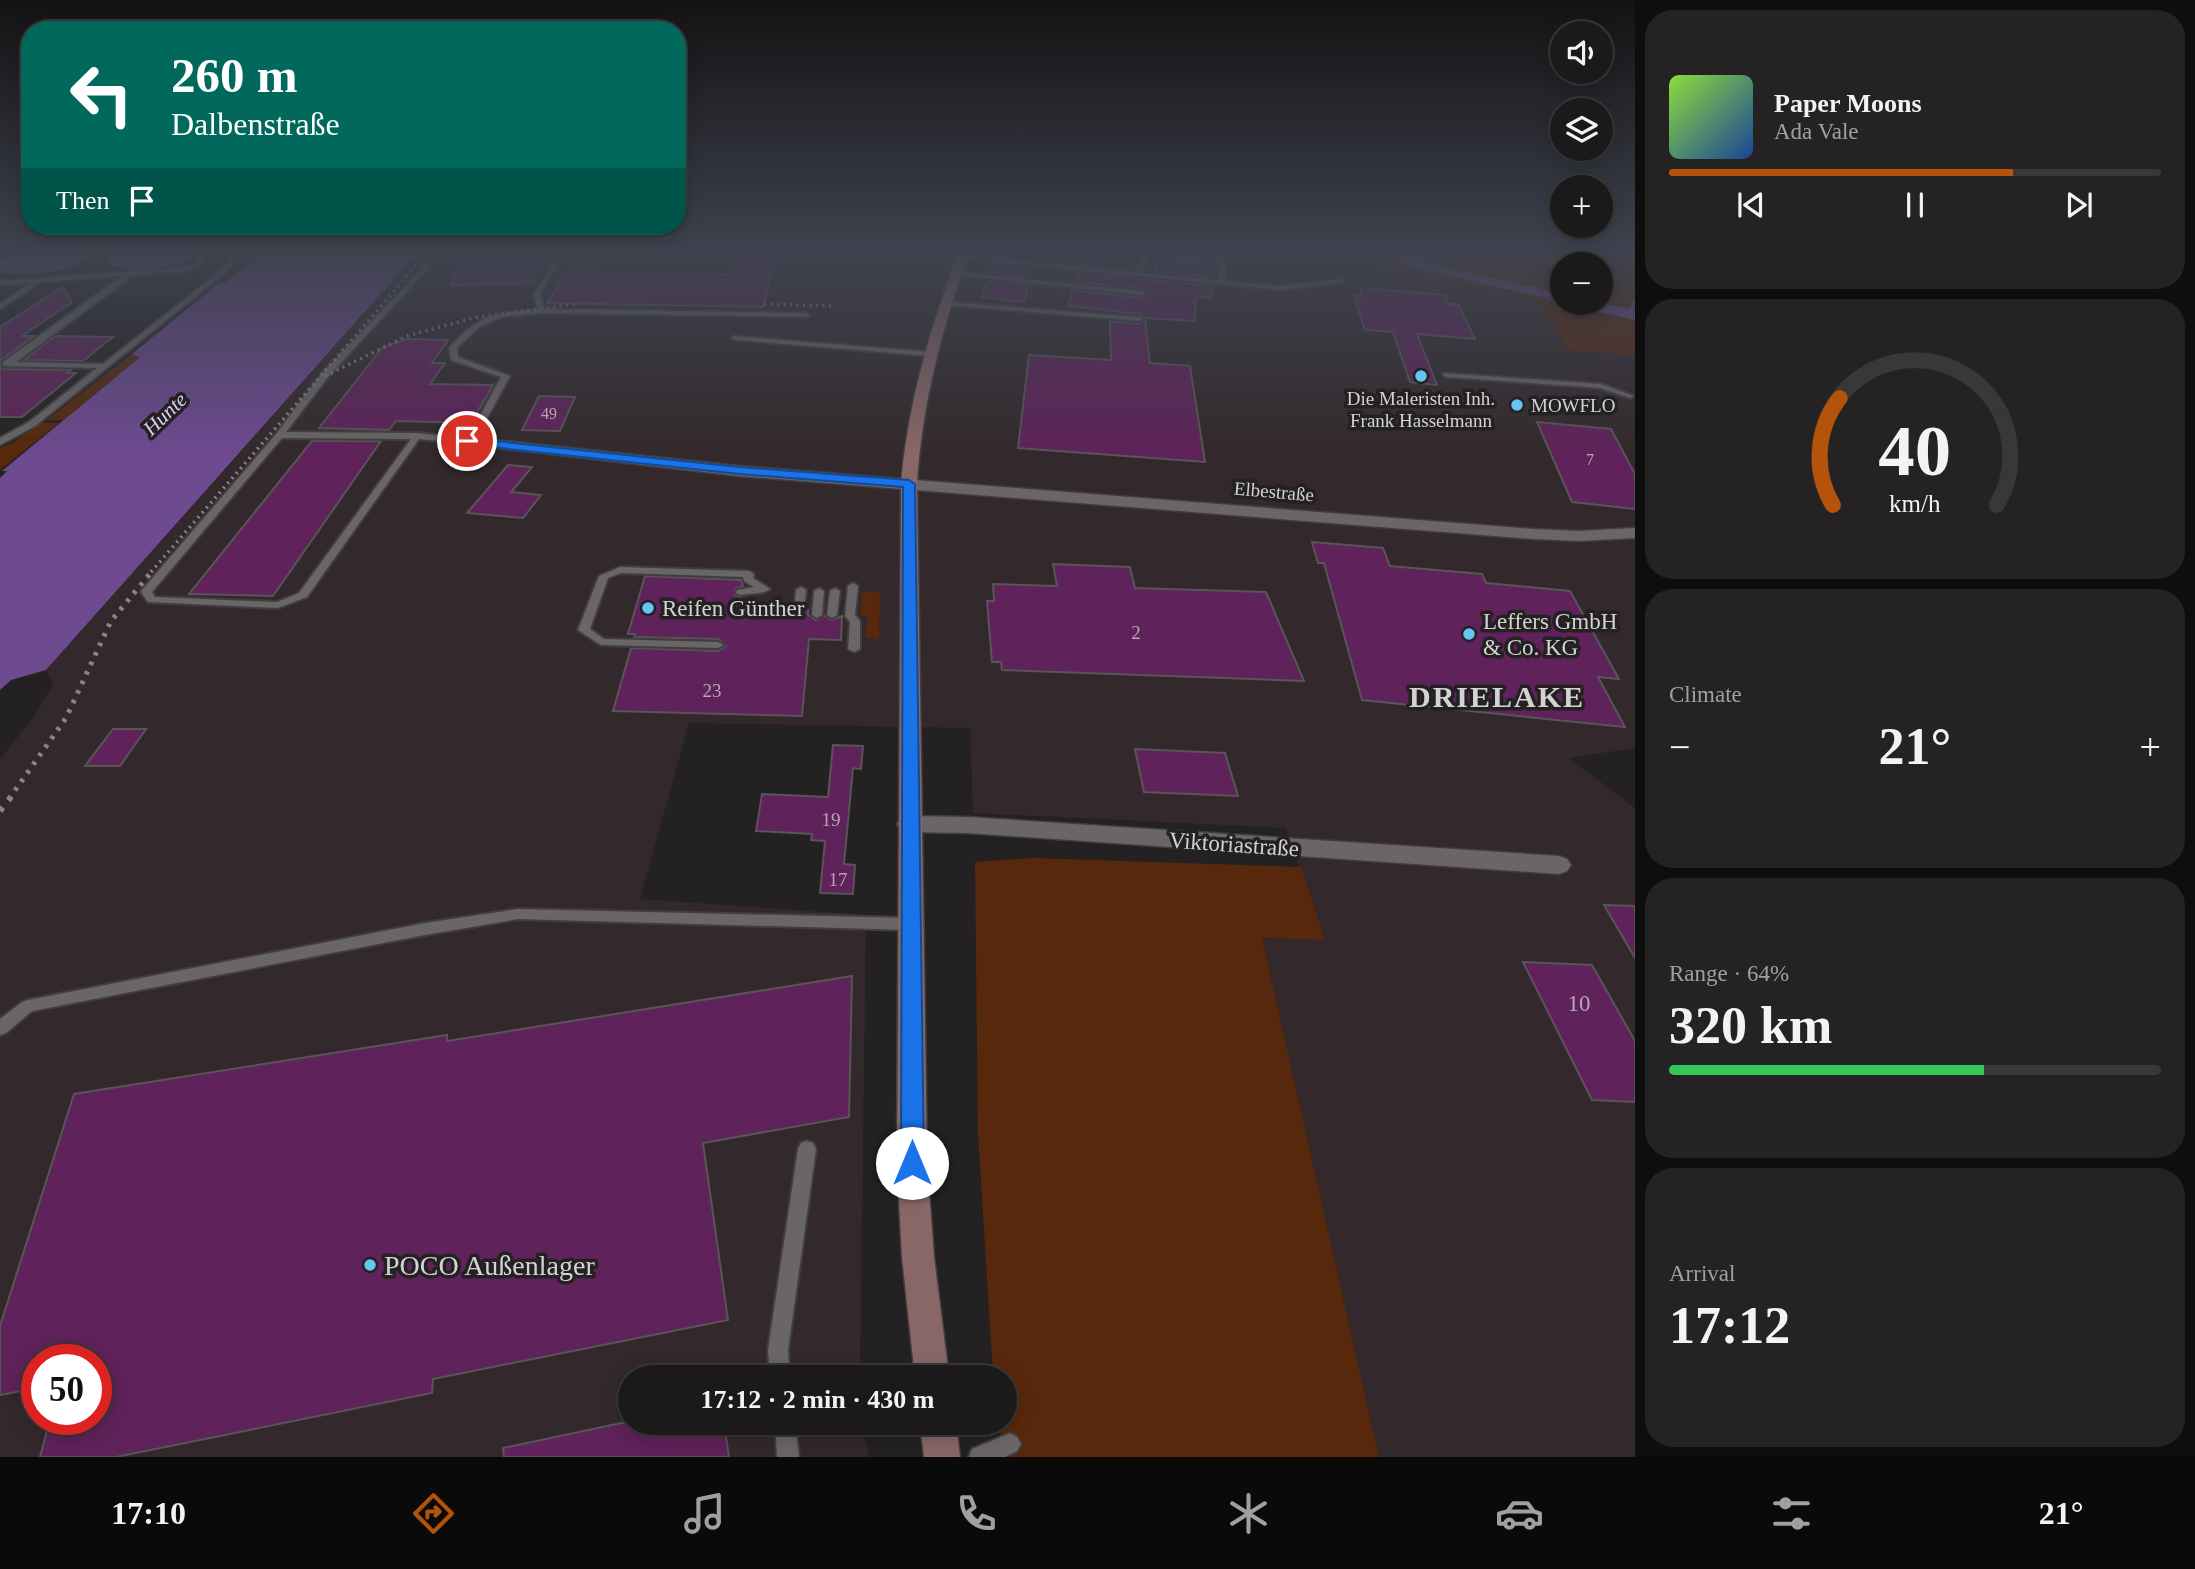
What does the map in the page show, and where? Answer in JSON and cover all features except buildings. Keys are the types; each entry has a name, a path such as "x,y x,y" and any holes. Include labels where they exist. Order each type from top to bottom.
{"main road":[{"path":"931,1365 918,1257 912,1163 909,484 911,443 917,407 942,320"},
{"path":"939,1435 942,1457"}],"street":[{"name":"Elbestraße","path":"467,441 739,471 1533,534 1635,534"},
{"name":"Viktoriastraße","path":"909,824 968,825 1559,865"}],"lane":[{"path":"4,364 67,320"},
{"path":"0,442 32,424 162,320"},
{"path":"377,320 325,375 280,435 146,592 152,600 278,605 303,594 417,436"},
{"path":"280,435 417,436 467,441 506,376 454,358 453,348 476,325 489,320"},
{"path":"736,338 931,354"},
{"path":"4,364 104,366"},
{"path":"1447,375 1601,386 1632,399"},
{"path":"1622,386 1632,399"},
{"path":"718,645 601,642 584,630 604,576 620,570 749,574 748,579 765,589"},
{"path":"853,586 850,616 855,621 854,649"},
{"path":"765,589 744,592 765,589"},
{"path":"817,615 819,591"},
{"path":"832,615 835,591"},
{"path":"0,1028 27,1006 425,929 518,914 910,925"},
{"path":"779,1365 778,1350 807,1149"},
{"path":"786,1435 788,1457"},
{"path":"980,1457 1010,1444"}],"shaded area":[{"path":"358,320 1549,320 1568,350 1635,355 1635,748 1569,758 1635,808 1635,1457 1379,1457 1262,938 1324,940 1286,828 973,813 970,728 689,723 640,899 866,915 860,1365 618,1365 618,1435 864,1435 869,1457 0,1457 0,759 33,718 53,684 46,670"},
{"path":"1549,320 1635,320 1635,355 1568,350"},
{"path":"132,354 141,356 63,420 47,420"},
{"path":"39,423 59,423 0,470 0,448 14,442"},
{"path":"862,592 880,592 879,640 866,637 867,617 860,614"},
{"path":"1033,858 1301,867 1325,940 1262,938 1379,1457 1004,1457 1001,1435 1017,1435 1017,1365 992,1365 978,1132 975,862"}],"water":[{"name":"Hunte","path":"174,320 357,320 46,670 11,680 0,690 0,478 7,471 2,471 140,357 132,354"}],"railway":[{"path":"151,572 369,320"},
{"path":"325,376 407,336 466,320"},
{"path":"9,799 66,718 111,621 153,570"},
{"path":"0,811 11,797"}],"place":[{"name":"Die Maleristen Inh. Frank Hasselmann","path":"1421,376"},
{"name":"MOWFLO","path":"1517,405"},
{"name":"Reifen Günther","path":"648,608"},
{"name":"Leffers GmbH & Co. KG","path":"1469,634"},
{"name":"POCO Außenlager","path":"370,1265"}],"district":[{"name":"DRIELAKE","path":"1497,697"}],"route":[{"path":"467,441 739,471 909,484 912,1163"}]}
